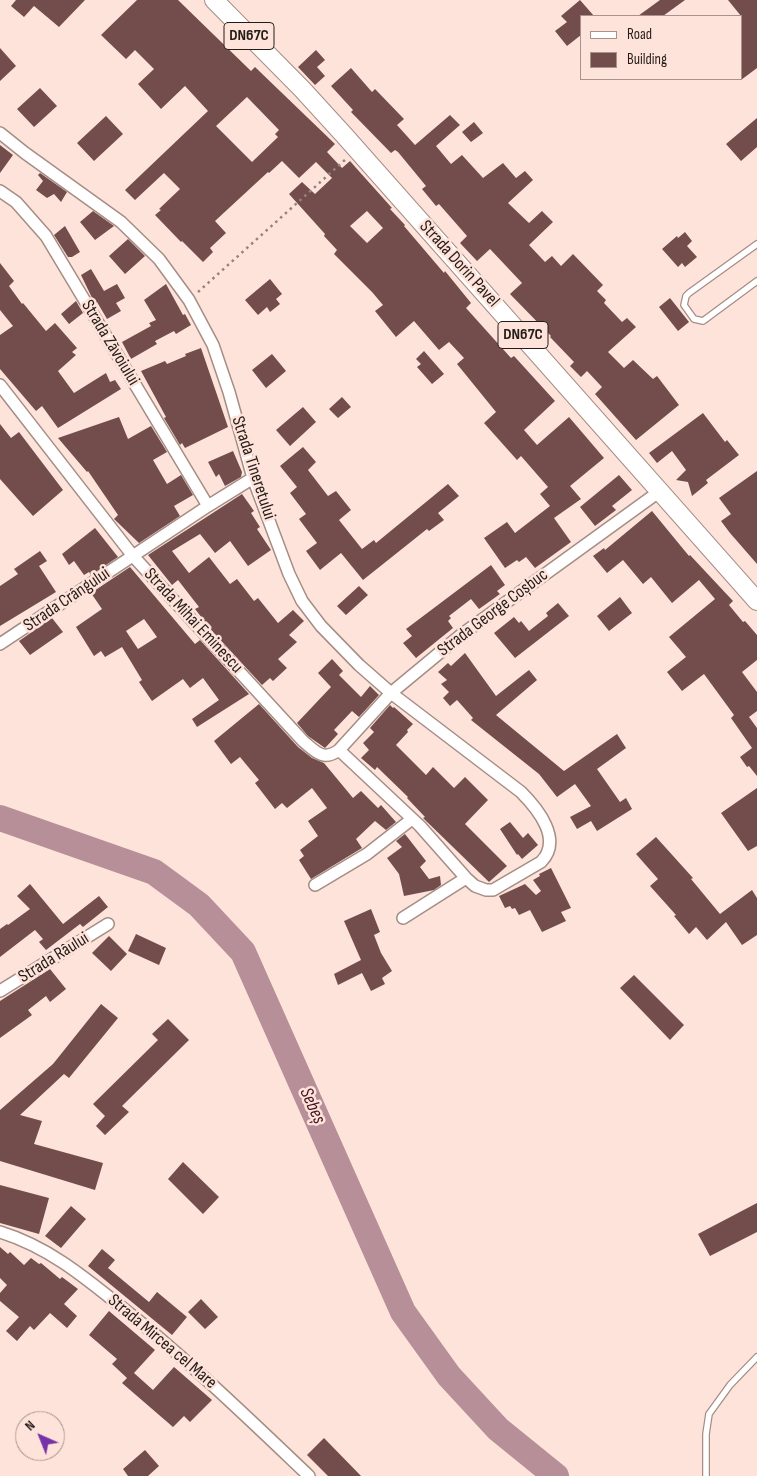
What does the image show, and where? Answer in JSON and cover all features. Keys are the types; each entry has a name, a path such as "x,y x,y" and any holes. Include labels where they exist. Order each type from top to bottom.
{"main road":[{"name":"Strada Dorin Pavel","path":"214,0 302,89 357,149 757,601"}],"street":[{"name":"Strada Tineretului","path":"0,133 121,222 159,259 189,300 213,345 254,478 289,574 302,601 321,626 391,693 521,792 533,804 543,820 550,840 546,856 541,862 493,890 486,890 476,886 466,878"},
{"name":"Strada Zăvoiului","path":"0,191 16,202 46,236 208,506"},
{"name":"Strada Mihai Eminescu","path":"0,385 133,556 303,741 316,752 326,756 332,755 338,750"},
{"name":"Strada Crângului","path":"0,644 208,506 254,478"},
{"name":"Strada George Coșbuc","path":"338,750 391,693 461,635 660,491"},
{"path":"338,750 412,819 466,878 403,918"},
{"path":"315,885 367,854 412,819"},
{"name":"Strada Râului","path":"0,991 108,924"},
{"name":"Strada Mircea cel Mare","path":"0,1232 38,1246 63,1262 124,1308 196,1369 309,1476"}],"lane":[{"path":"757,244 689,293 686,296 684,306 694,319 703,321 757,281"},
{"path":"706,1476 708,1414 730,1385 757,1357"}],"path":[{"path":"189,300 357,149"}],"building":[{"path":"16,0 85,0 59,27 34,6 24,17 11,6"},
{"path":"137,0 178,0 251,71 255,67 335,144 327,152 342,168 350,161 471,303 466,308 511,358 514,356 555,401 524,430 537,445 569,417 604,458 570,486 581,499 554,518 571,542 535,568 526,557 519,562 517,560 505,568 484,538 507,522 515,533 550,506 540,494 548,487 521,456 517,460 484,423 496,412 457,364 464,358 449,342 439,350 414,321 396,337 375,311 383,305 334,254 337,250 324,236 325,234 289,194 302,182 315,194 332,178 316,162 299,178 282,161 268,172 215,221 226,233 210,248 213,252 203,262 155,215 180,189 164,173 135,200 125,190 208,111 185,86 161,109 138,84 154,69 135,50 126,59 101,35","holes":["247,97 279,130 275,134 278,137 252,162 216,126","367,211 383,228 367,243 350,226"]},
{"path":"580,0 593,15 580,15 580,36 567,46 555,31 567,22 561,16"},
{"path":"660,0 685,0 664,15 639,15"},
{"path":"728,0 757,0 757,68 742,79 742,15"},
{"path":"0,48 16,66 0,81"},
{"path":"316,50 325,60 317,67 325,76 315,85 298,67"},
{"path":"351,68 372,92 375,89 404,119 397,125 415,145 450,115 460,125 436,146 451,164 462,155 483,178 503,163 516,178 525,171 533,180 508,203 529,223 542,211 553,222 529,245 545,262 552,256 561,266 573,254 603,285 597,291 606,300 604,303 622,322 627,318 636,327 608,352 624,368 633,360 653,379 657,376 679,405 636,440 595,394 602,387 587,371 581,377 570,366 574,362 510,294 522,283 490,249 477,261 460,243 467,236 439,204 436,206 422,189 426,186 398,152 395,150 391,153 351,112 353,110 331,86"},
{"path":"40,88 57,106 34,127 17,109"},
{"path":"106,116 123,134 94,161 77,143"},
{"path":"757,118 757,147 741,161 726,144"},
{"path":"474,122 483,133 471,142 462,132"},
{"path":"0,145 13,155 0,173"},
{"path":"40,173 67,192 61,202 54,194 47,198 36,190 43,181 38,175"},
{"path":"93,211 114,226 95,240 80,222"},
{"path":"65,226 80,252 72,257 68,257 54,235"},
{"path":"685,232 692,241 687,246 697,257 685,267 682,263 678,267 662,249 677,236 678,238"},
{"path":"128,239 145,256 125,274 109,256"},
{"path":"0,263 14,281 9,286 46,331 55,323 77,348 72,352 76,355 58,371 74,393 106,373 110,382 115,380 121,389 58,428 42,406 36,411 0,369 0,335 13,326 0,310"},
{"path":"91,269 104,291 117,284 125,298 116,303 121,311 107,319 97,302 95,304 81,275"},
{"path":"270,279 282,294 276,299 280,304 270,312 267,307 258,315 245,300"},
{"path":"166,284 183,315 185,314 191,325 176,334 174,331 155,341 157,344 131,359 122,342 151,326 149,323 156,320 144,300"},
{"path":"670,298 689,322 678,331 659,307"},
{"path":"76,301 83,313 69,324 61,314"},
{"path":"201,348 228,427 185,448 182,443 180,445 164,418 166,417 141,371 165,361 167,364"},
{"path":"424,351 444,374 432,384 417,367 421,364 416,359"},
{"path":"272,354 286,371 266,388 252,370"},
{"path":"342,397 351,407 338,418 329,409"},
{"path":"303,407 316,422 290,446 276,430"},
{"path":"703,413 725,442 727,440 739,455 706,480 708,483 692,496 688,482 676,480 686,470 672,451 657,463 649,453"},
{"path":"119,417 128,439 151,426 167,452 153,460 167,484 181,475 193,495 174,506 180,516 139,543 114,519 118,515 88,471 58,438"},
{"path":"0,424 11,438 19,432 63,490 33,516 0,479"},
{"path":"303,447 316,462 308,470 328,496 336,491 351,510 339,520 362,549 374,540 376,543 448,484 459,496 438,513 444,520 429,531 427,529 363,580 341,553 320,570 306,551 317,543 299,519 306,514 290,493 297,487 280,466"},
{"path":"233,451 242,472 241,477 225,486 219,474 216,477 208,462"},
{"path":"757,471 757,564 721,521 731,514 719,498"},
{"path":"619,475 632,490 612,506 616,510 595,526 580,507"},
{"path":"242,494 254,511 251,513 260,527 257,529 271,550 248,566 230,541 215,553 200,534 172,551 189,573 209,557 230,584 237,579 254,601 258,598 278,623 293,610 304,621 289,635 297,642 278,659 287,668 273,681 270,678 262,685 213,632 195,609 199,607 178,580 172,585 148,555"},
{"path":"652,511 689,556 733,601 729,605 757,635 757,660 742,672 757,692 757,711 749,717 757,728 757,776 740,757 752,748 731,718 734,715 704,674 682,691 667,672 686,657 669,637 715,599 699,580 672,603 651,577 643,584 623,560 607,573 593,556 604,548 605,550"},
{"path":"95,528 118,557 91,575 89,572 84,575 74,561 69,565 62,554"},
{"path":"40,551 47,561 39,566 56,592 0,626 0,586 18,574 14,569"},
{"path":"491,565 505,585 497,591 500,594 479,609 471,599 449,616 451,618 448,621 453,628 416,658 403,643 412,636 406,629"},
{"path":"130,567 195,644 200,640 249,694 197,727 192,719 219,700 203,678 190,688 183,679 152,701 139,682 142,680 122,647 105,657 101,651 94,656 76,627 102,609 91,593","holes":["144,619 157,637 138,649 126,631"]},
{"path":"359,586 368,595 346,615 337,606"},
{"path":"620,597 632,613 609,631 597,616"},
{"path":"558,603 569,616 515,658 494,633 514,617 519,623 521,621 529,631 548,616 546,613"},
{"path":"52,618 63,632 30,655 19,641"},
{"path":"465,653 496,696 529,670 537,680 496,715 564,771 617,734 626,748 597,769 620,802 626,798 632,809 597,831 591,821 577,829 570,817 591,806 575,784 557,797 539,774 471,720 473,718 457,700 450,706 443,698 449,692 441,684 447,680 438,672 448,663 451,666"},
{"path":"332,659 343,671 339,675 361,697 370,686 379,695 359,717 352,711 334,730 338,734 325,748 308,736 297,723 331,687 318,673"},
{"path":"259,704 298,747 312,758 324,763 353,798 361,791 378,808 381,805 396,822 386,830 375,821 356,839 362,848 311,879 299,860 304,856 300,850 318,836 308,821 327,808 312,788 287,808 282,803 275,809 255,783 259,780 240,757 231,764 214,741"},
{"path":"390,705 413,724 396,745 426,775 433,767 454,788 465,777 488,800 465,824 507,866 489,882 423,818 425,817 408,797 377,767 375,770 361,758 369,750 363,743 374,732 370,728"},
{"path":"757,788 757,846 748,851 721,813"},
{"path":"510,822 523,838 528,833 538,845 522,859 517,855 500,829"},
{"path":"405,834 426,861 420,867 429,879 440,876 441,885 434,890 404,896 399,874 387,858 402,847 396,841"},
{"path":"656,837 693,878 691,879 720,914 752,890 757,898 757,935 742,945 726,922 707,940 696,927 689,934 674,916 676,915 650,886 658,879 636,854"},
{"path":"551,868 571,908 561,912 566,921 542,932 530,910 519,915 515,908 512,909 510,906 505,908 499,896 525,884 536,895 541,891 533,880 540,876 539,874"},
{"path":"30,884 63,924 99,896 108,907 83,927 80,924 46,950 39,942 43,939 35,930 0,957 0,929 30,909 17,896"},
{"path":"371,909 380,932 374,935 381,953 392,971 382,978 385,984 371,991 362,973 338,985 334,974 361,960 344,921"},
{"path":"136,934 166,948 159,965 128,951"},
{"path":"109,936 127,954 111,971 92,953"},
{"path":"50,969 66,989 50,1002 46,996 28,1010 32,1015 0,1038 0,1001"},
{"path":"634,975 684,1025 670,1040 620,988"},
{"path":"101,1004 118,1018 69,1078 64,1074 20,1115 42,1121 34,1144 103,1163 95,1190 0,1161 0,1110 53,1064"},
{"path":"168,1019 189,1040 122,1106 129,1112 105,1135 96,1126 105,1116 93,1104 158,1040 152,1034"},
{"path":"183,1162 219,1197 203,1214 168,1179"},
{"path":"0,1185 49,1198 39,1234 0,1223"},
{"path":"757,1203 757,1232 710,1256 698,1234"},
{"path":"71,1206 86,1219 61,1248 45,1236"},
{"path":"0,1247 8,1254 10,1252 24,1265 31,1258 39,1264 41,1263 60,1279 62,1277 78,1289 64,1304 77,1316 67,1328 50,1313 34,1330 30,1326 17,1341 6,1331 19,1317 0,1301 0,1293 7,1285 0,1278"},
{"path":"102,1249 115,1260 108,1268 149,1302 157,1292 187,1317 172,1335 88,1266"},
{"path":"201,1299 218,1317 205,1329 188,1312"},
{"path":"109,1311 155,1350 134,1373 153,1390 174,1367 212,1400 190,1422 184,1416 173,1427 122,1383 127,1378 112,1364 117,1359 89,1335"},
{"path":"324,1438 361,1476 328,1476 307,1455"},
{"path":"145,1450 159,1466 148,1476 128,1476 123,1469"}],"waterway":[{"name":"Sebeș","path":"0,818 154,872 199,905 243,952 403,1312 449,1376 498,1429 556,1476"}]}
